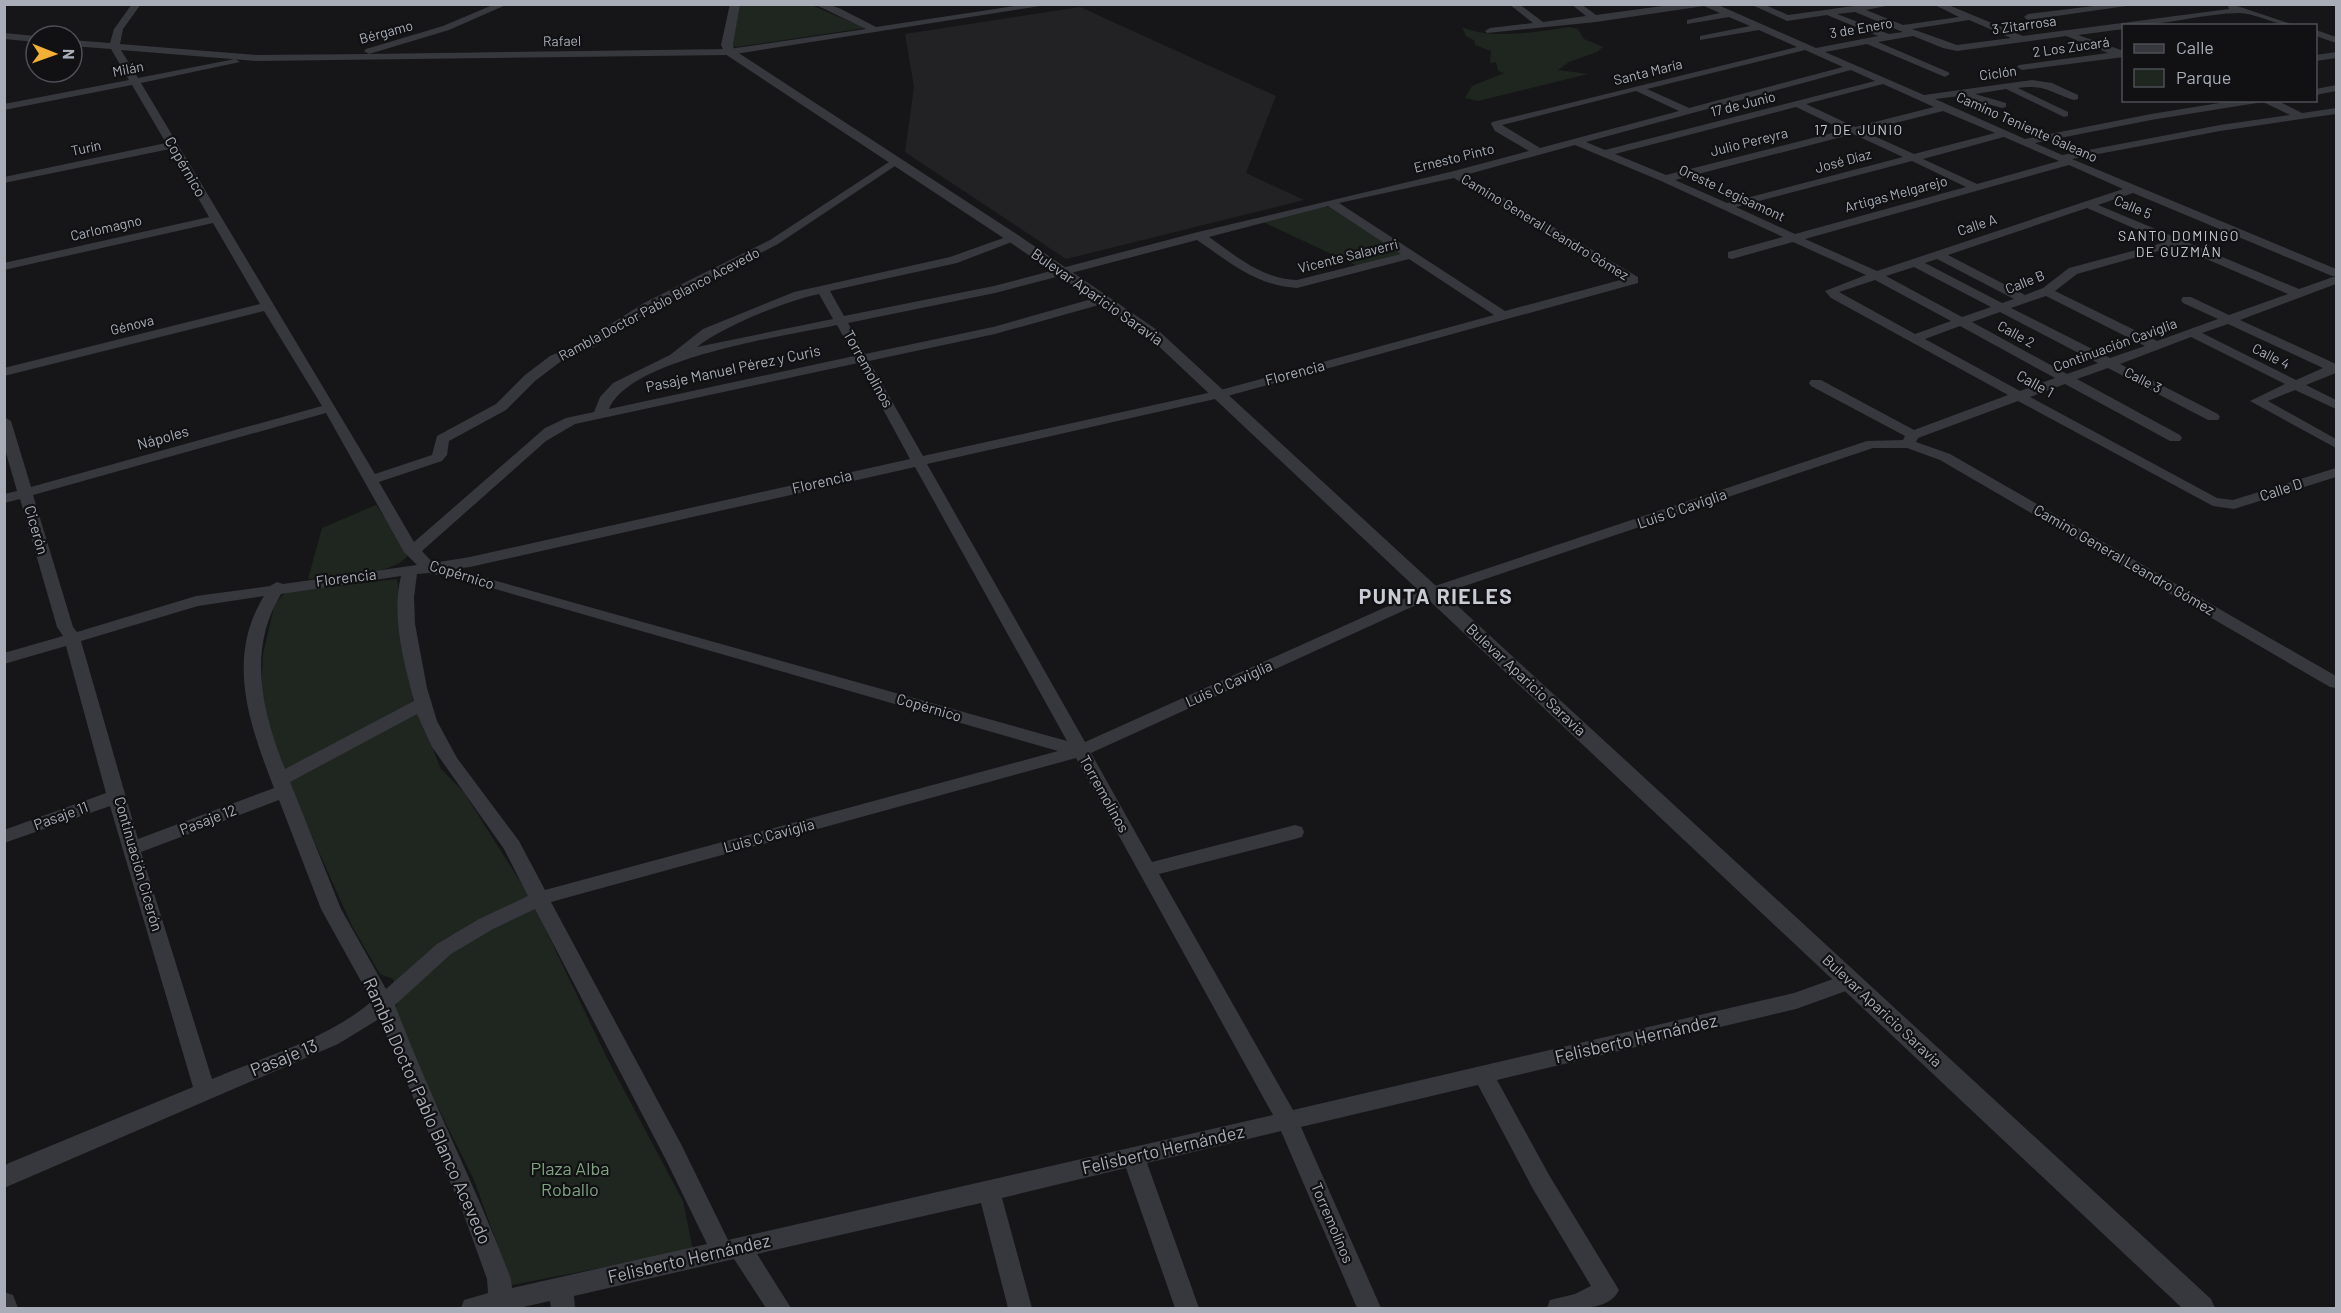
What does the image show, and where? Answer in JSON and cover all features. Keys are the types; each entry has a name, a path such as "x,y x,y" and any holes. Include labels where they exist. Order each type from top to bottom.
{"street":[{"path":"115,47 114,41 123,21 137,4"},
{"name":"Bérgamo","path":"341,57 416,38 504,4"},
{"path":"729,52 727,45 735,4"},
{"path":"818,4 838,11 875,30"},
{"name":"Rafael","path":"84,44 257,58 729,52 1049,4"},
{"path":"1513,4 1542,25"},
{"path":"1575,4 1596,19"},
{"path":"1637,4 1653,12"},
{"path":"1490,30 1596,19 1705,4"},
{"name":"Camino Teniente Galeano","path":"1705,4 2064,160 2337,273"},
{"path":"1754,4 1787,18 1892,4"},
{"path":"1937,4 2021,39"},
{"path":"2028,17 2136,4"},
{"path":"2225,4 2287,24"},
{"path":"1858,10 1913,32"},
{"name":"3 Zitarrosa","path":"2152,24 2242,10"},
{"path":"1690,22 1729,14"},
{"path":"1827,14 1889,37"},
{"path":"1901,28 1969,18"},
{"path":"1703,38 1760,27"},
{"name":"3 Zitarrosa","path":"1913,32 1953,48 2122,27"},
{"name":"3 de Enero","path":"1810,49 1913,32"},
{"path":"2066,33 2122,55"},
{"path":"2317,33 2337,39"},
{"path":"4,36 24,38"},
{"path":"1868,41 1945,74"},
{"name":"Copérnico","path":"115,47 137,81 215,219 330,408 417,563 1080,751"},
{"name":"Santa María","path":"1537,151 1499,129 1496,124 1637,88 1810,49"},
{"name":"Bulevar Aparicio Saravia","path":"729,52 1013,238 1155,335 2201,1308"},
{"name":"2 Los Zucará","path":"2022,67 2122,55"},
{"path":"2317,58 2337,55"},
{"name":"Milán","path":"4,107 257,58"},
{"name":"Ernesto Pinto","path":"675,358 699,350 995,289 1330,202 1456,174 1852,67"},
{"name":"17 de Junio","path":"1607,153 1885,81"},
{"name":"Ciclón","path":"1924,98 2032,82 2044,84 2074,97"},
{"path":"2007,86 2064,114"},
{"path":"1637,88 1688,111"},
{"path":"2317,92 2337,88"},
{"path":"1767,90 1915,157 1977,188"},
{"path":"1960,92 2002,105"},
{"path":"2023,142 2151,117 2247,102"},
{"path":"2271,102 2301,116"},
{"name":"Julio Pereyra","path":"1665,179 1944,107"},
{"name":"Artigas Melgarejo","path":"1732,255 1977,188 2064,160 2220,128 2337,111"},
{"name":"José Díaz","path":"1725,207 2004,134"},
{"name":"Oreste Legisamont","path":"1575,141 1607,153 1875,274"},
{"name":"Turín","path":"4,180 173,145"},
{"name":"Rambla Doctor Pablo Blanco Acevedo","path":"370,480 437,458 440,455 442,439 501,407 517,390 555,359 589,344 648,306 774,242 896,162"},
{"name":"Camino General Leandro Gómez","path":"1456,174 1635,280"},
{"name":"Calle A","path":"1831,291 1875,274 2133,189"},
{"path":"1330,202 1504,315"},
{"name":"Calle 5","path":"2087,204 2299,294"},
{"name":"Carlomagno","path":"4,267 215,219"},
{"name":"Vicente Salaverri","path":"1198,235 1267,281 1281,285 1298,284 1411,255"},
{"path":"600,414 607,397 618,386 675,358 707,332 798,295 953,260 1013,238"},
{"name":"Calle B","path":"1916,338 2046,291 2073,272 2177,242"},
{"path":"1936,254 2024,299"},
{"name":"Calle 3","path":"1913,262 2213,417"},
{"name":"Calle 2","path":"1875,274 2175,438"},
{"name":"Florencia","path":"4,659 196,601 417,563 470,562 1219,394 1635,280"},
{"name":"Continuación Caviglia","path":"1911,439 2022,395 2337,280"},
{"name":"Torremolinos","path":"822,288 1287,1120 1369,1308"},
{"name":"Calle 1","path":"1831,291 2206,499 2225,504"},
{"path":"2046,291 2156,346"},
{"name":"Pasaje Manuel Pérez y Curis","path":"417,563 550,431 571,421 995,330 1102,300"},
{"path":"2187,300 2336,369"},
{"name":"Génova","path":"4,372 267,306"},
{"name":"Calle 4","path":"2192,333 2337,405"},
{"path":"2336,369 2257,401 2337,444"},
{"name":"Camino General Leandro Gómez","path":"1816,383 2337,683"},
{"name":"Nápoles","path":"4,499 330,408"},
{"name":"Cicerón","path":"4,421 65,627 72,637"},
{"name":"Luis C Caviglia","path":"541,898 1080,751 1432,592 1872,444 1911,439"},
{"name":"Calle D","path":"2225,504 2245,502 2337,472"},
{"path":"417,563 405,594 408,626 422,704 440,743 464,782 505,835 541,898 669,1143 731,1250 779,1308"},
{"name":"Rambla Doctor Pablo Blanco Acevedo","path":"277,587 259,620 252,654 255,710 261,730 331,909 384,1004 398,1042 472,1207 499,1279 501,1302"},
{"name":"Continuación Cicerón","path":"72,637 131,849 205,1090"},
{"name":"Pasaje 12","path":"131,849 283,785 422,704"},
{"name":"Pasaje 11","path":"4,837 118,796"},
{"path":"1147,870 1295,832"},
{"name":"Pasaje 13","path":"4,1178 17,1170 331,1038 369,1016 444,949 486,924 541,898"},
{"name":"Felisberto Hernández","path":"473,1308 501,1302 562,1298 731,1250 1796,1001 1850,981"},
{"path":"1483,1074 1540,1182 1607,1290 1578,1304 1558,1308"},
{"path":"1133,1157 1187,1308"},
{"path":"989,1191 1020,1308"},
{"path":"4,1303 6,1308"}],"shaded area":[{"path":"1080,7 1276,96 1246,173 1304,200 1066,259 905,152 914,87 905,34"}],"green space":[{"path":"739,5 811,5 865,28 736,47 733,46"},
{"path":"1462,27 1500,34 1529,33 1569,27 1578,29 1584,39 1603,47 1597,52 1569,62 1558,70 1588,74 1478,101 1465,98 1472,86 1504,73 1498,71 1496,62 1490,63 1491,51 1475,45 1475,41 1466,36"},
{"path":"1322,207 1332,207 1402,254 1357,266 1263,222"},
{"path":"376,505 409,553 403,561 379,571 364,574 308,579 322,528"},
{"name":"Plaza Alba Roballo","path":"397,579 413,700 441,769 463,791 530,897 608,1060 683,1201 693,1250 512,1285 474,1180 401,1033 396,1007 399,998 393,979 380,974 352,926 290,787 266,722 261,688 263,654 275,603 286,592"}],"district":[{"name":"17 DE JUNIO","path":"1859,130"},
{"name":"SANTO DOMINGO DE GUZMÁN","path":"2179,244"},
{"name":"PUNTA RIELES","path":"1436,597"}]}
